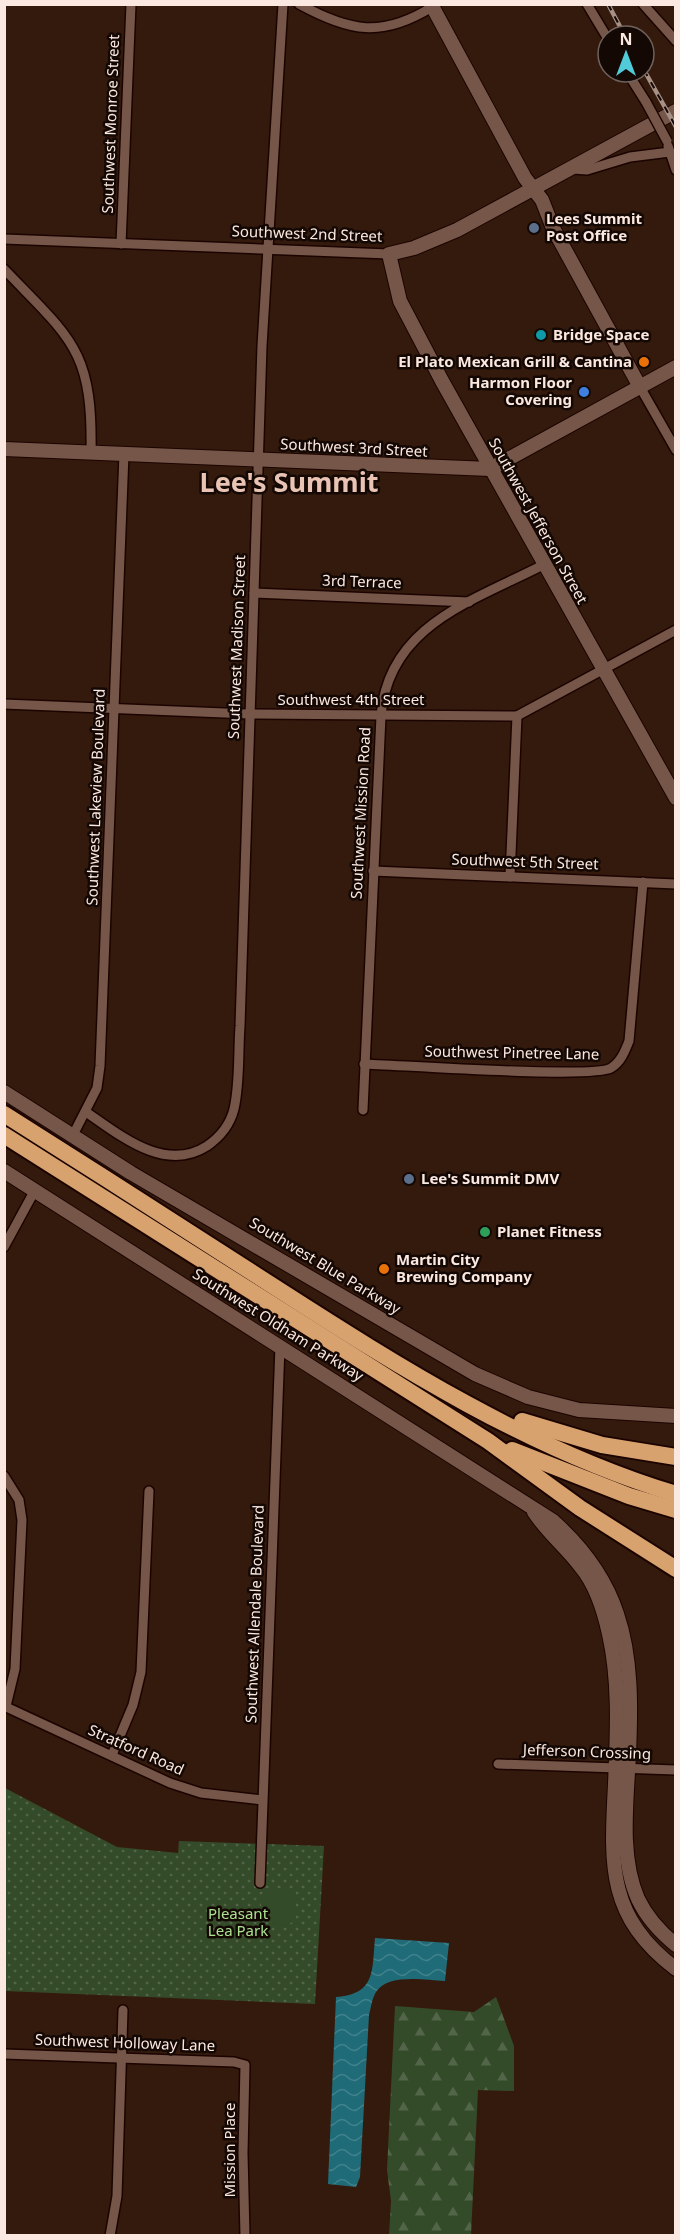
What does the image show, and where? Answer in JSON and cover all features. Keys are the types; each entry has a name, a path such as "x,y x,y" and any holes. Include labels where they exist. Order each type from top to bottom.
{"highway":[{"path":"4,1114 380,1355 459,1400 555,1447 636,1482 675,1494"},
{"path":"4,1136 488,1441 580,1508 675,1569"},
{"path":"459,1400 569,1437 641,1453 675,1457"},
{"path":"488,1441 629,1496 675,1510"}],"street":[{"name":"Southwest Monroe Street","path":"121,244 131,4"},
{"name":"Southwest Madison Street","path":"86,1112 150,1152 182,1156 198,1151 221,1134 231,1116 236,1090 268,250 283,4"},
{"path":"299,4 341,24 373,28 407,23 431,6 531,188 542,201 553,228 675,450"},
{"path":"587,4 599,24"},
{"path":"643,4 675,42"},
{"path":"635,84 667,141 675,170"},
{"name":"Southwest 2nd Street","path":"4,239 389,254 414,248 457,230 675,111"},
{"path":"617,143 621,153 630,157"},
{"path":"568,168 587,170 630,157 670,152"},
{"name":"Southwest Jefferson Street","path":"389,254 400,301 543,565 675,798"},
{"path":"4,269 56,320 70,339 83,364 90,404 91,453"},
{"path":"490,469 675,367"},
{"name":"Southwest 3rd Street","path":"4,449 490,469"},
{"name":"Southwest Lakeview Boulevard","path":"73,1135 97,1088 100,1066 124,454"},
{"name":"Southwest Mission Road","path":"363,1110 381,716 387,680 405,649 430,625 469,602 543,565"},
{"name":"3rd Terrace","path":"254,593 469,602"},
{"name":"Southwest 4th Street","path":"4,704 249,714 517,716 675,630"},
{"path":"510,877 517,716"},
{"name":"Southwest 5th Street","path":"373,871 675,884"},
{"name":"Southwest Pinetree Lane","path":"364,1064 548,1071 590,1071 611,1068 624,1054 629,1041 643,882"},
{"name":"Southwest Blue Parkway","path":"4,1092 131,1173 475,1374 528,1397 569,1408 675,1416"},
{"name":"Southwest Oldham Parkway","path":"4,1170 532,1510 543,1527 583,1569 615,1632 614,1667 627,1838 633,1884 638,1898 654,1925 675,1945"},
{"path":"4,1247 35,1190"},
{"name":"Southwest Allendale Boulevard","path":"260,1883 280,1346"},
{"name":"Southwest Blue Parkway","path":"649,1415 675,1408"},
{"path":"4,1476 19,1500 22,1520 15,1669 5,1706"},
{"path":"112,1755 133,1705 141,1672 149,1491"},
{"name":"Stratford Road","path":"5,1706 150,1775 201,1793 262,1800"},
{"name":"Jefferson Crossing","path":"498,1764 675,1770"},
{"name":"Southwest Oldham Parkway","path":"622,1769 611,1845 617,1885 643,1940 675,1968"},
{"path":"110,2235 117,2196 123,2010"},
{"name":"Southwest Holloway Lane","path":"4,2054 234,2062 245,2065"},
{"name":"Mission Place","path":"245,2065 243,2153 245,2235"}],"green space":[{"name":"Pleasant Lea Park","path":"5,1788 117,1847 178,1853 179,1841 324,1846 315,2004 5,1991"},
{"path":"268,1888 295,1888 296,1918 291,1923 279,1926 262,1910 261,1899"},
{"path":"496,1997 514,2046 514,2091 478,2090 471,2235 389,2235 391,2201 387,2170 395,2006 474,2012"}],"water":[{"path":"375,1938 449,1943 445,1981 398,1980 389,1982 376,1992 369,2015 360,2177 356,2187 328,2184 336,1997 349,1995 365,1986 372,1970"}],"railway":[{"path":"608,4 619,24"},
{"path":"652,84 676,127"}],"place":[{"name":"Lees Summit Post Office","path":"534,228"},
{"name":"Bridge Space","path":"541,335"},
{"name":"El Plato Mexican Grill & Cantina","path":"644,362"},
{"name":"Harmon Floor Covering","path":"584,392"},
{"name":"Lee's Summit DMV","path":"409,1179"},
{"name":"Planet Fitness","path":"485,1232"},
{"name":"Martin City Brewing Company","path":"384,1269"}],"district":[{"name":"Lee's Summit","path":"289,483"}]}
